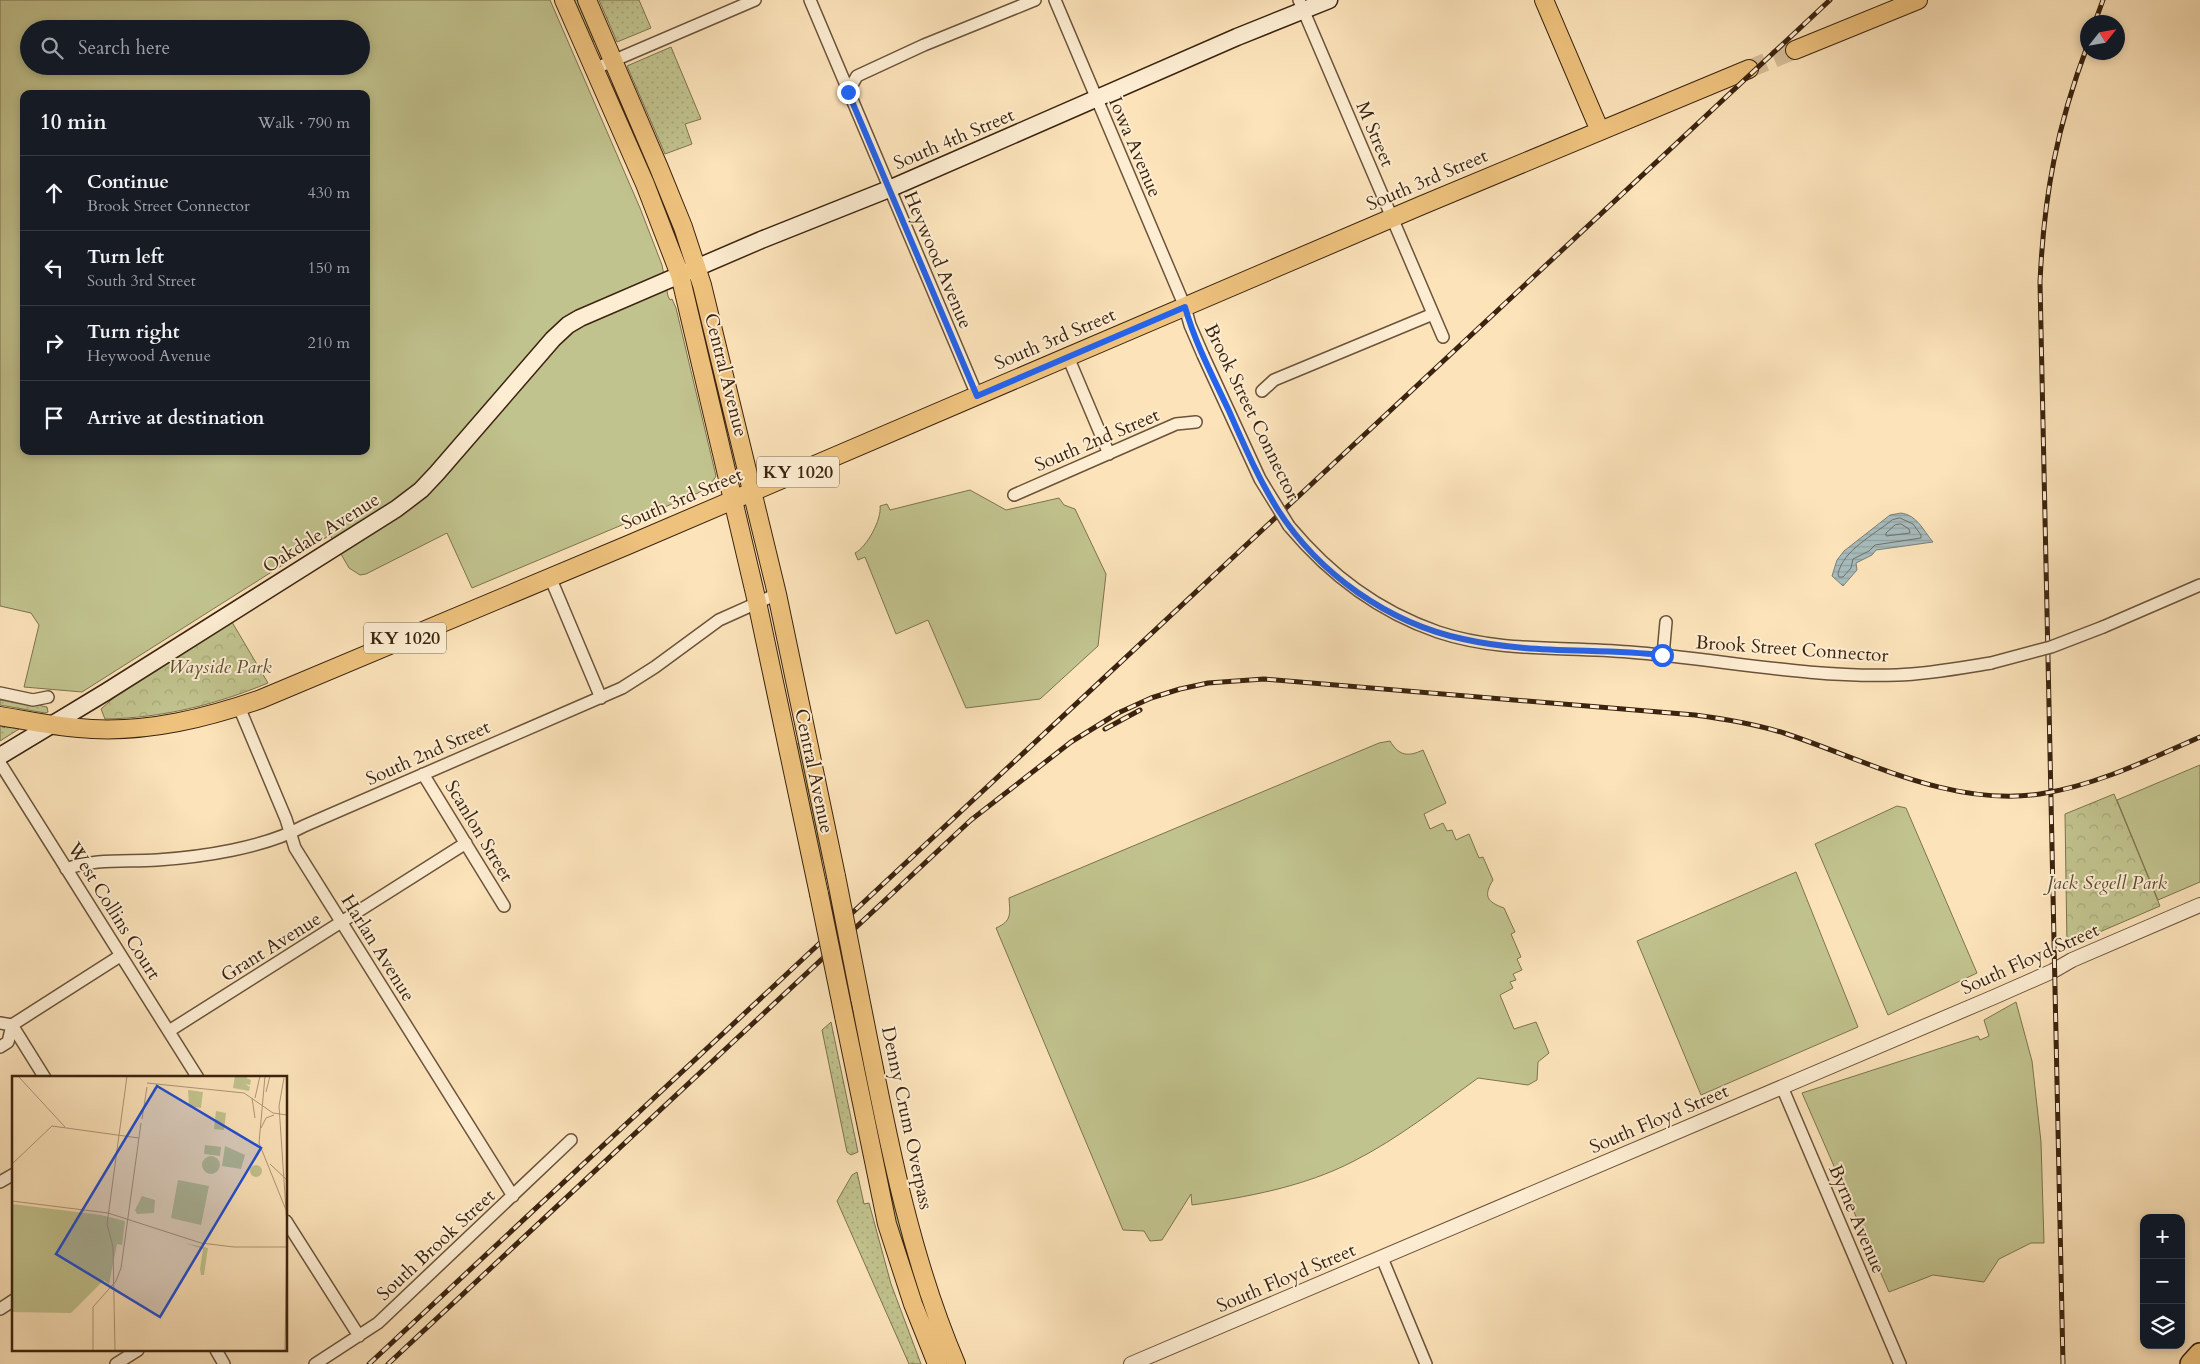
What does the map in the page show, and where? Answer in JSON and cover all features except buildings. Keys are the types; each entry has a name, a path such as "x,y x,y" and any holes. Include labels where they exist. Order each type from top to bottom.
{"highway":[{"path":"2191,1364 2200,1354"}],"main road":[{"name":"Central Avenue","path":"564,0 645,184 680,275 757,602 887,1224 913,1304 937,1364"},
{"name":"Central Avenue","path":"587,0 662,177 697,268 711,318 777,594 836,876"},
{"name":"South 4th Street","path":"568,325 580,318 680,275 889,189 1096,99 1237,37 1301,5 1328,0"},
{"path":"1544,0 1600,131"},
{"path":"1795,50 1918,0"},
{"name":"South 3rd Street","path":"239,707 734,500 1393,218 1749,69"},
{"name":"Oakdale Avenue","path":"52,724 396,510 432,479 553,339 568,325"},
{"name":"KY 1020","path":"0,716 90,729 138,729 182,722 239,707"},
{"path":"0,756 52,724"},
{"name":"Denny Crum Overpass","path":"836,876 908,1225 923,1279 956,1364"}],"street":[{"path":"594,69 755,0"},
{"name":"Heywood Avenue","path":"810,0 977,396"},
{"path":"848,92 857,76 1035,0"},
{"name":"Iowa Avenue","path":"1055,0 1185,307"},
{"name":"M Street","path":"1301,5 1443,337"},
{"name":"Brook Street Connector","path":"1185,307 1190,325 1252,462 1269,495 1289,526 1329,569 1364,596 1395,615 1460,639 1519,648 1613,651 1662,655 1783,670 1897,675 1938,672 2029,654 2077,638 2200,585"},
{"path":"1262,391 1274,380 1433,314"},
{"path":"1068,357 1109,454"},
{"name":"South 2nd Street","path":"1014,495 1176,424 1196,422"},
{"path":"550,577 600,698"},
{"name":"South 2nd Street","path":"66,869 87,863 158,860 195,856 236,849 290,833 628,685 656,667 719,620 777,594"},
{"path":"1662,655 1666,622"},
{"path":"0,694 32,700 48,697"},
{"name":"Harlan Avenue","path":"239,707 286,819 295,848 513,1196"},
{"name":"West Collins Court","path":"0,763 197,1076"},
{"name":"Scanlon Street","path":"423,774 504,906"},
{"name":"Grant Avenue","path":"169,1031 466,843"},
{"name":"South Floyd Street","path":"1131,1364 1994,998 2053,971 2072,960 2200,905"},
{"path":"0,1023 12,1025 120,956"},
{"path":"0,1047 8,1042 12,1025"},
{"path":"12,1025 44,1076"},
{"name":"Byrne Avenue","path":"1782,1087 1900,1364"},
{"name":"South Brook Street","path":"315,1364 378,1323 571,1140"},
{"path":"0,1182 12,1175"},
{"path":"288,1224 359,1336"},
{"path":"1382,1258 1426,1364"},
{"path":"0,1309 12,1301"},
{"path":"116,1364 135,1352"},
{"path":"217,1352 224,1364"}],"green space":[{"path":"0,0 550,0 640,208 662,265 668,296 670,300 672,299 676,308 716,476 710,484 698,493 472,588 447,533 366,574 360,575 349,568 330,535 82,692 24,687 39,625 31,613 0,606"},
{"path":"572,0 579,0 596,40 590,43"},
{"path":"599,0 639,0 651,28 617,42"},
{"path":"671,47 701,119 685,124 692,144 665,154 627,66"},
{"path":"615,84 656,181 655,182 609,86"},
{"path":"970,490 1006,510 1059,498 1064,505 1075,509 1106,574 1098,646 1040,699 966,708 928,620 896,634 865,557 858,560 855,553 860,550 873,532 879,518 880,506 887,504 890,510"},
{"name":"Wayside Park","path":"232,622 268,683 228,698 188,709 147,716 105,719 101,709 118,694"},
{"path":"0,697 47,707 48,712 0,705"},
{"path":"0,725 4,728 6,726 19,729 0,741"},
{"path":"1390,741 1397,750 1404,754 1413,754 1423,750 1446,803 1424,814 1430,829 1443,823 1447,831 1452,830 1456,840 1469,834 1479,858 1483,857 1493,880 1488,890 1488,898 1504,908 1515,932 1511,934 1521,957 1517,959 1522,970 1513,974 1516,980 1510,982 1513,988 1500,995 1514,1029 1536,1022 1549,1053 1538,1062 1537,1080 1528,1085 1478,1078 1418,1122 1371,1152 1315,1178 1275,1190 1192,1205 1191,1194 1162,1240 1150,1241 1144,1231 1123,1230 996,928 1005,923 1009,916 1009,898 1379,743"},
{"path":"800,743 825,858 818,859 794,745"},
{"path":"2200,765 2200,882 2158,900 2117,800"},
{"name":"Jack Segell Park","path":"2114,794 2160,906 2067,946 2065,814"},
{"path":"1897,806 1906,808 1977,973 1888,1015 1815,844"},
{"path":"1796,872 1858,1027 1701,1095 1637,941"},
{"path":"2016,1002 2032,1061 2041,1142 2044,1243 2031,1243 1999,1259 1984,1282 1933,1275 1889,1292 1802,1093 1978,1036 1980,1040 1989,1036 1984,1020"},
{"path":"831,1022 858,1152 851,1155 847,1152 822,1030"},
{"path":"853,1031 859,1031 901,1229 910,1262 905,1263 895,1231"},
{"path":"857,1172 864,1204 869,1203 891,1284 921,1364 909,1364 837,1201 852,1175"}],"water":[{"path":"1907,514 1916,520 1933,542 1876,550 1872,555 1856,563 1857,570 1843,586 1832,576 1837,560 1844,551 1890,515"}],"tunnel":[{"path":"1749,69 1795,50"}],"railway":[{"path":"369,1364 1830,0"},
{"path":"2098,15 2103,0"},
{"path":"2063,1364 2040,282 2045,219 2054,161 2068,103 2082,60"},
{"path":"388,1364 971,820 1071,742 1118,713 1151,698 1208,683 1264,679 1695,715 1740,722 1784,733 1877,768 1941,788 1974,794 2007,796 2040,794 2082,785 2122,771 2200,737"},
{"path":"1105,729 1140,710"}],"route":[{"path":"848,92 977,396 1185,307 1190,325 1203,355 1269,495 1289,526 1316,557 1350,586 1395,615 1460,639 1519,648 1572,651 1606,650 1662,655"}]}
